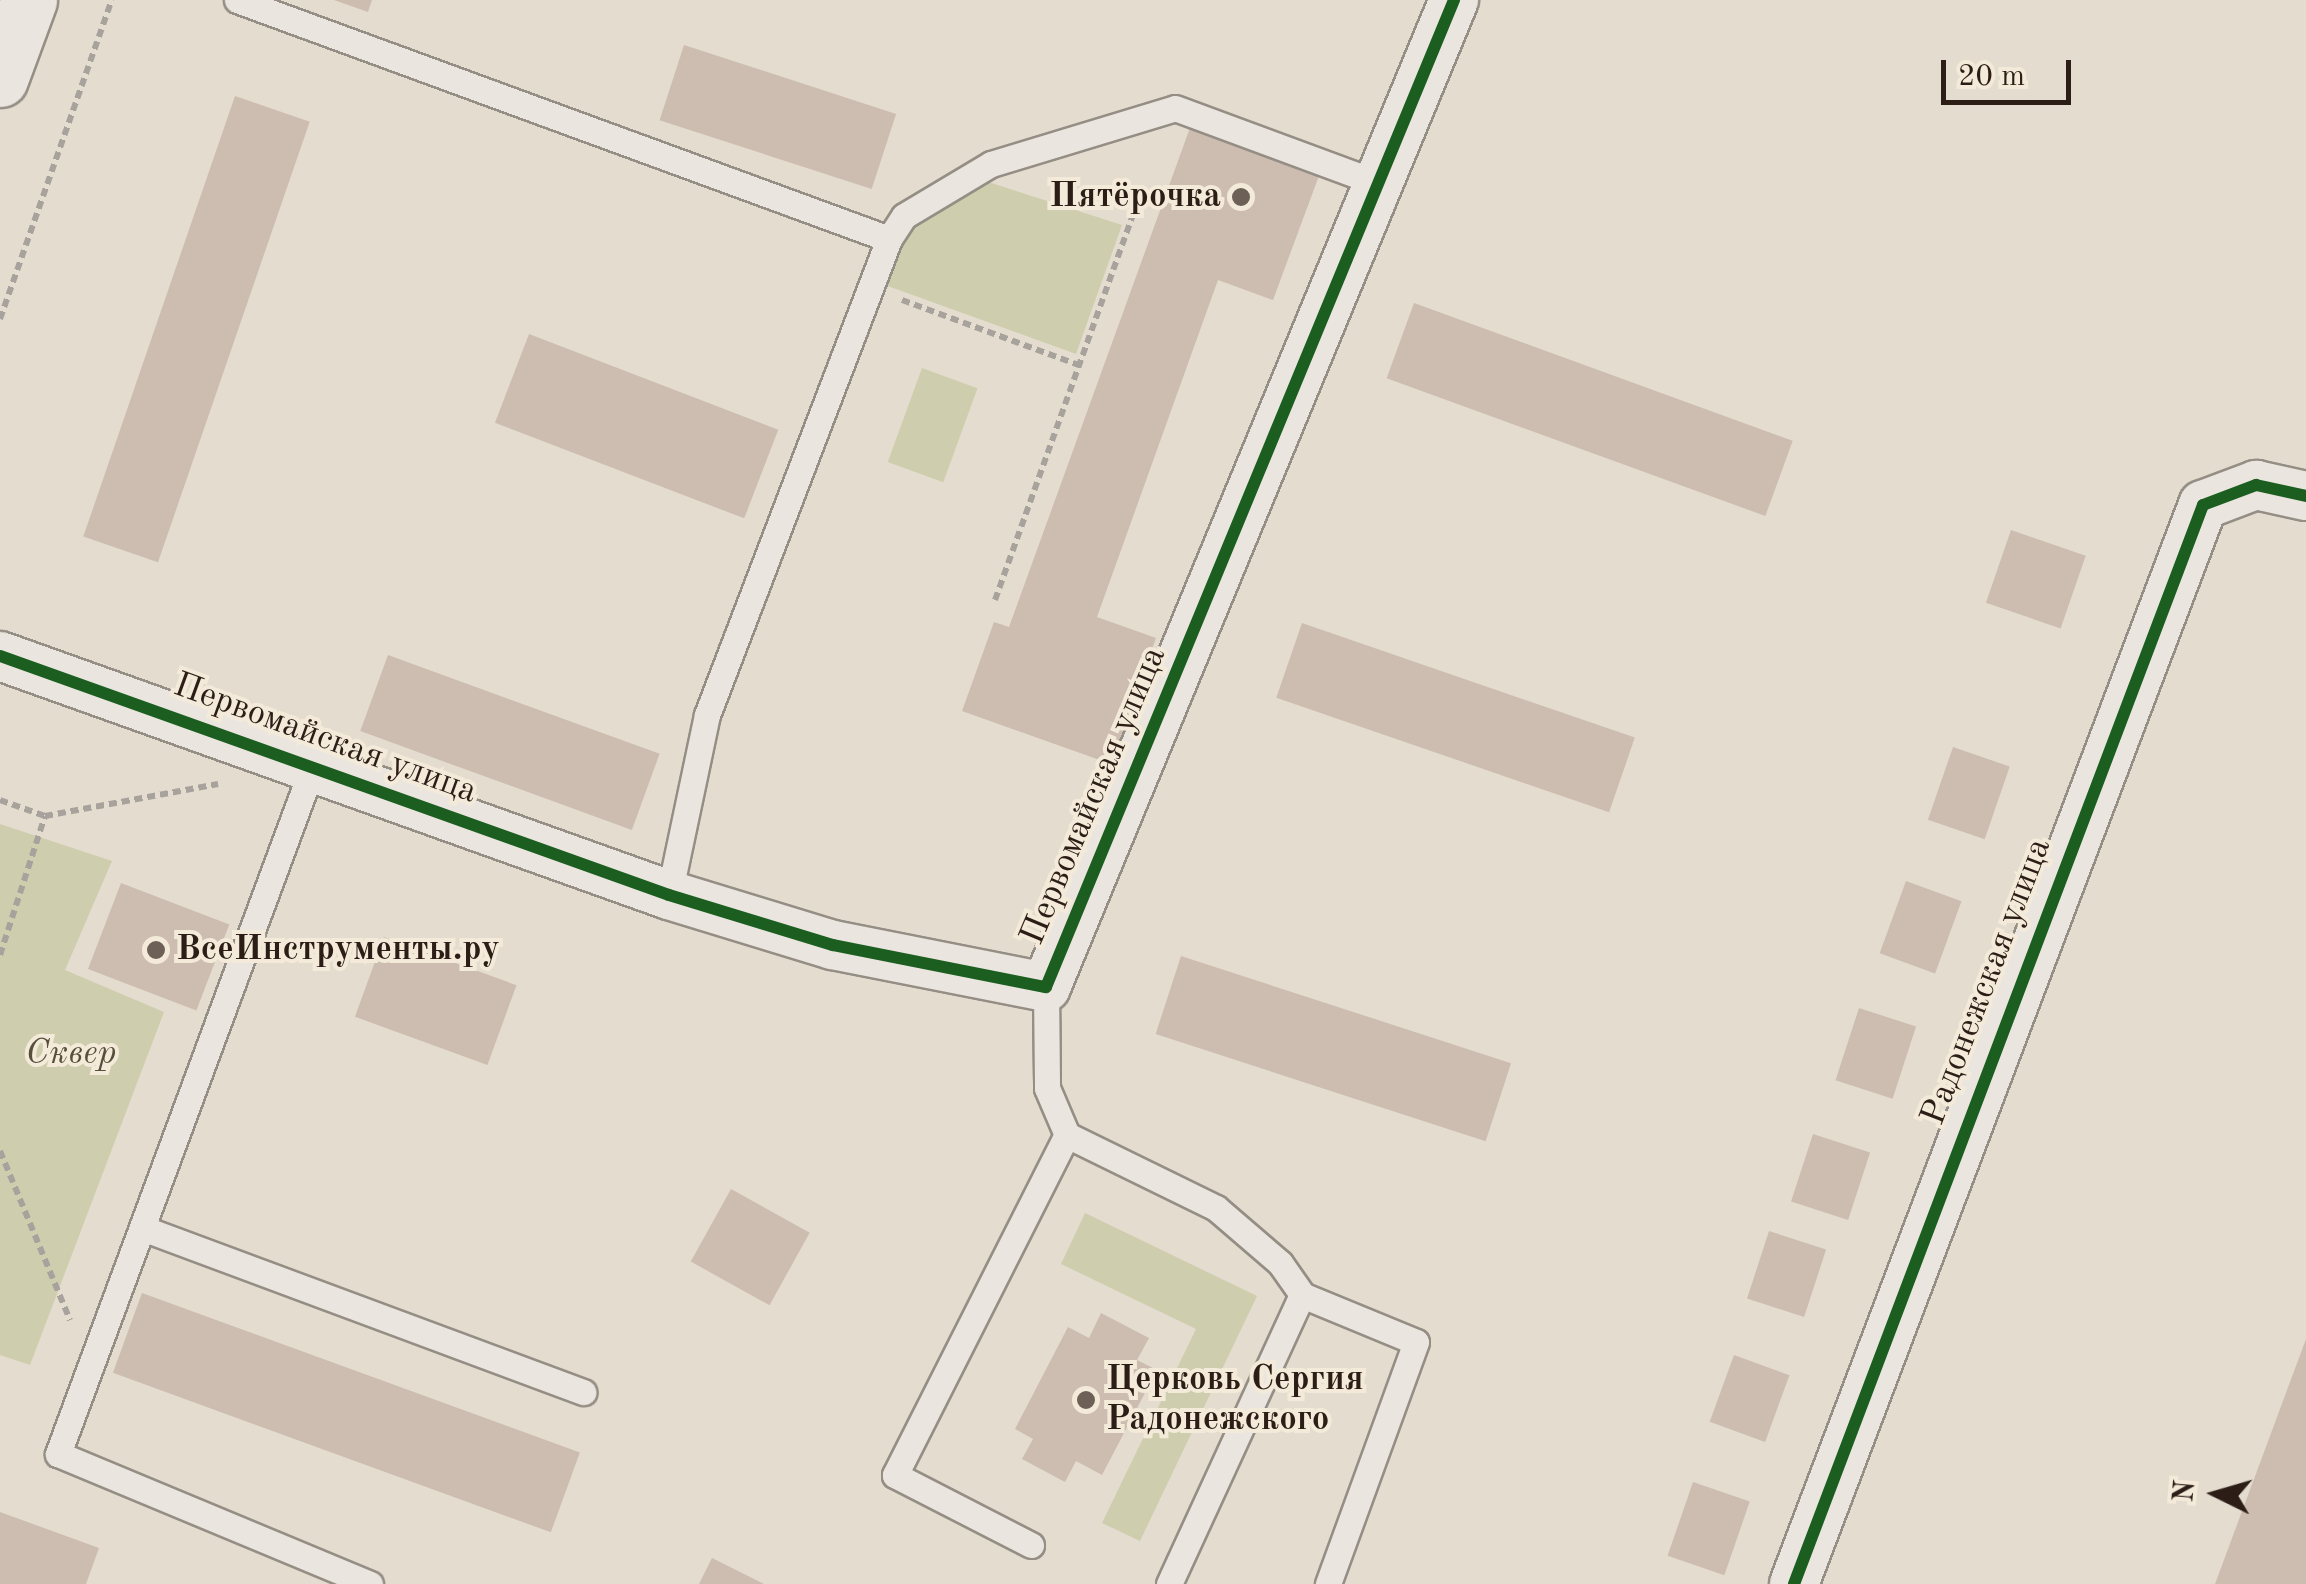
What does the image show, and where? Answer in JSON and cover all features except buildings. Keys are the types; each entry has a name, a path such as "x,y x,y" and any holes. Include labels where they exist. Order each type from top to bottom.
{"street":[{"path":"0,79 29,0"},
{"name":"Первомайская улица","path":"0,656 669,895 833,944 1046,987 1384,185 1454,0"},
{"name":"Радонежская улица","path":"1794,1584 2204,506 2256,485 2306,496"}],"lane":[{"path":"237,0 888,238"},
{"path":"669,895 707,715 888,238 904,216 956,179 1175,108 1384,185"},
{"path":"313,766 58,1454 370,1584"},
{"path":"1046,987 1047,1088 1067,1135 1216,1208 1280,1264 1302,1295 1416,1342 1328,1584"},
{"path":"1031,1545 895,1476 1067,1135"},
{"path":"142,1228 584,1392"},
{"path":"1169,1584 1302,1295"}],"path":[{"path":"0,319 112,0"},
{"path":"995,600 1134,211"},
{"path":"870,288 1079,365"},
{"path":"0,800 45,816 236,780"},
{"path":"0,956 45,816"},
{"path":"0,1151 90,1367"}],"green space":[{"path":"985,181 1122,225 1076,354 885,285 904,233"},
{"path":"922,368 977,388 943,482 888,462"},
{"name":"Сквер","path":"0,824 112,861 65,970 164,1012 30,1365 0,1355"},
{"path":"1085,1213 1257,1296 1140,1541 1102,1523 1196,1329 1061,1264"}],"cycle path":[{"path":"0,656 669,895 833,945 1046,987 1454,0"},
{"path":"1794,1584 2203,505 2256,485 2306,496"}],"place":[{"name":"Пятёрочка","path":"1241,197"},
{"name":"ВсеИнструменты.ру","path":"156,950"},
{"name":"Церковь Сергия Радонежского","path":"1086,1400"}]}
